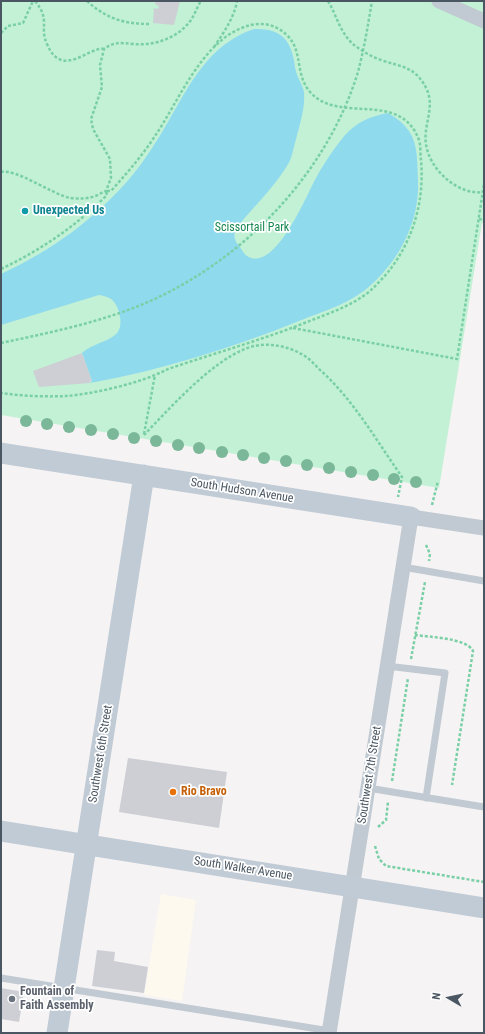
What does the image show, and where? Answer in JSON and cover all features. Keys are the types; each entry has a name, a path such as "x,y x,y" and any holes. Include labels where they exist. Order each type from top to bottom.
{"street":[{"path":"439,1 484,20"},
{"name":"South Hudson Avenue","path":"1,453 484,528"},
{"name":"Southwest 6th Street","path":"57,1033 144,475"},
{"name":"Southwest 7th Street","path":"330,1032 410,517"},
{"name":"South Walker Avenue","path":"1,831 484,908"}],"lane":[{"path":"403,567 484,581"},
{"path":"387,666 445,673 426,798"},
{"path":"368,788 484,807"},
{"path":"1,978 330,1032"}],"path":[{"path":"1,33 8,26 23,23 34,1 40,7 45,20 44,32 47,45 55,56 67,61 79,59 94,49 104,49 112,43 144,44 159,42 171,38 188,24 201,1"},
{"path":"87,1 100,12 120,21 151,24"},
{"path":"1,172 6,171 15,173 56,194 69,198 88,198 106,191 111,191 137,162 157,134 194,71 212,50 227,28 236,9 237,1"},
{"path":"328,1 339,27 345,36 363,51 380,60 407,68 422,82 429,97 426,144 436,168 451,183 462,189 483,192"},
{"path":"1,343 104,318 142,305 189,281 219,262 251,237 297,186 332,133 357,73 363,51 372,1"},
{"path":"1,393 38,396 68,396 118,386 155,375 165,370 245,347 350,304 368,293 392,268 406,246 414,226 421,183 419,140 410,126 400,116 390,112 330,106 317,99 307,89 302,77 299,55 294,43 285,33 274,26 262,24 248,26 231,34 212,50"},
{"path":"1,269 32,253 66,232 107,195 106,191 111,178 110,159 93,129 91,118 102,87 100,65 104,49"},
{"path":"420,146 426,144"},
{"path":"293,328 457,359 484,184"},
{"path":"479,219 484,220"},
{"path":"155,375 144,435 177,400 220,364 245,347 267,345 283,346 304,355 334,382 402,477 397,500"},
{"path":"432,505 438,481"},
{"path":"411,659 430,554 426,545"},
{"path":"415,635 461,642 471,647 473,651 452,785"},
{"path":"392,781 408,678"},
{"path":"378,831 378,826 386,820 389,801"},
{"path":"376,842 376,854 381,862 386,866 484,882"}],"shaded area":[{"path":"161,894 196,900 182,1001 144,995"}],"green space":[{"name":"Scissortail Park","path":"1,1 484,1 484,223 482,223 439,488 1,415"}],"water":[{"path":"254,29 263,29 278,33 288,43 304,92 304,101 291,158 287,166 274,184 236,228 234,236 235,240 244,253 247,256 258,258 268,254 289,230 322,167 345,135 354,126 365,120 388,113 398,119 405,126 414,141 416,149 418,195 416,209 407,237 392,262 372,284 364,291 337,306 274,331 222,349 144,372 90,383 92,381 82,353 89,348 111,338 120,328 118,309 115,303 109,298 99,295 1,325 1,274 55,244 103,207 131,177 151,150 184,94 202,67 225,45 238,36"}],"building":[{"path":"156,1 180,1 174,25 153,23 154,8 158,9 159,6 155,4"},
{"path":"82,353 92,381 90,381 90,383 39,387 33,371"},
{"name":"Rio Bravo","path":"128,758 227,772 219,828 119,812"},
{"path":"97,950 115,952 114,961 148,967 144,993 92,986"},
{"name":"Fountain of Faith Assembly","path":"1,988 24,992 19,1022 1,1019"}],"place":[{"name":"Unexpected Us","path":"25,211"},
{"name":"Rio Bravo","path":"173,792"},
{"name":"Fountain of Faith Assembly","path":"12,999"}]}
